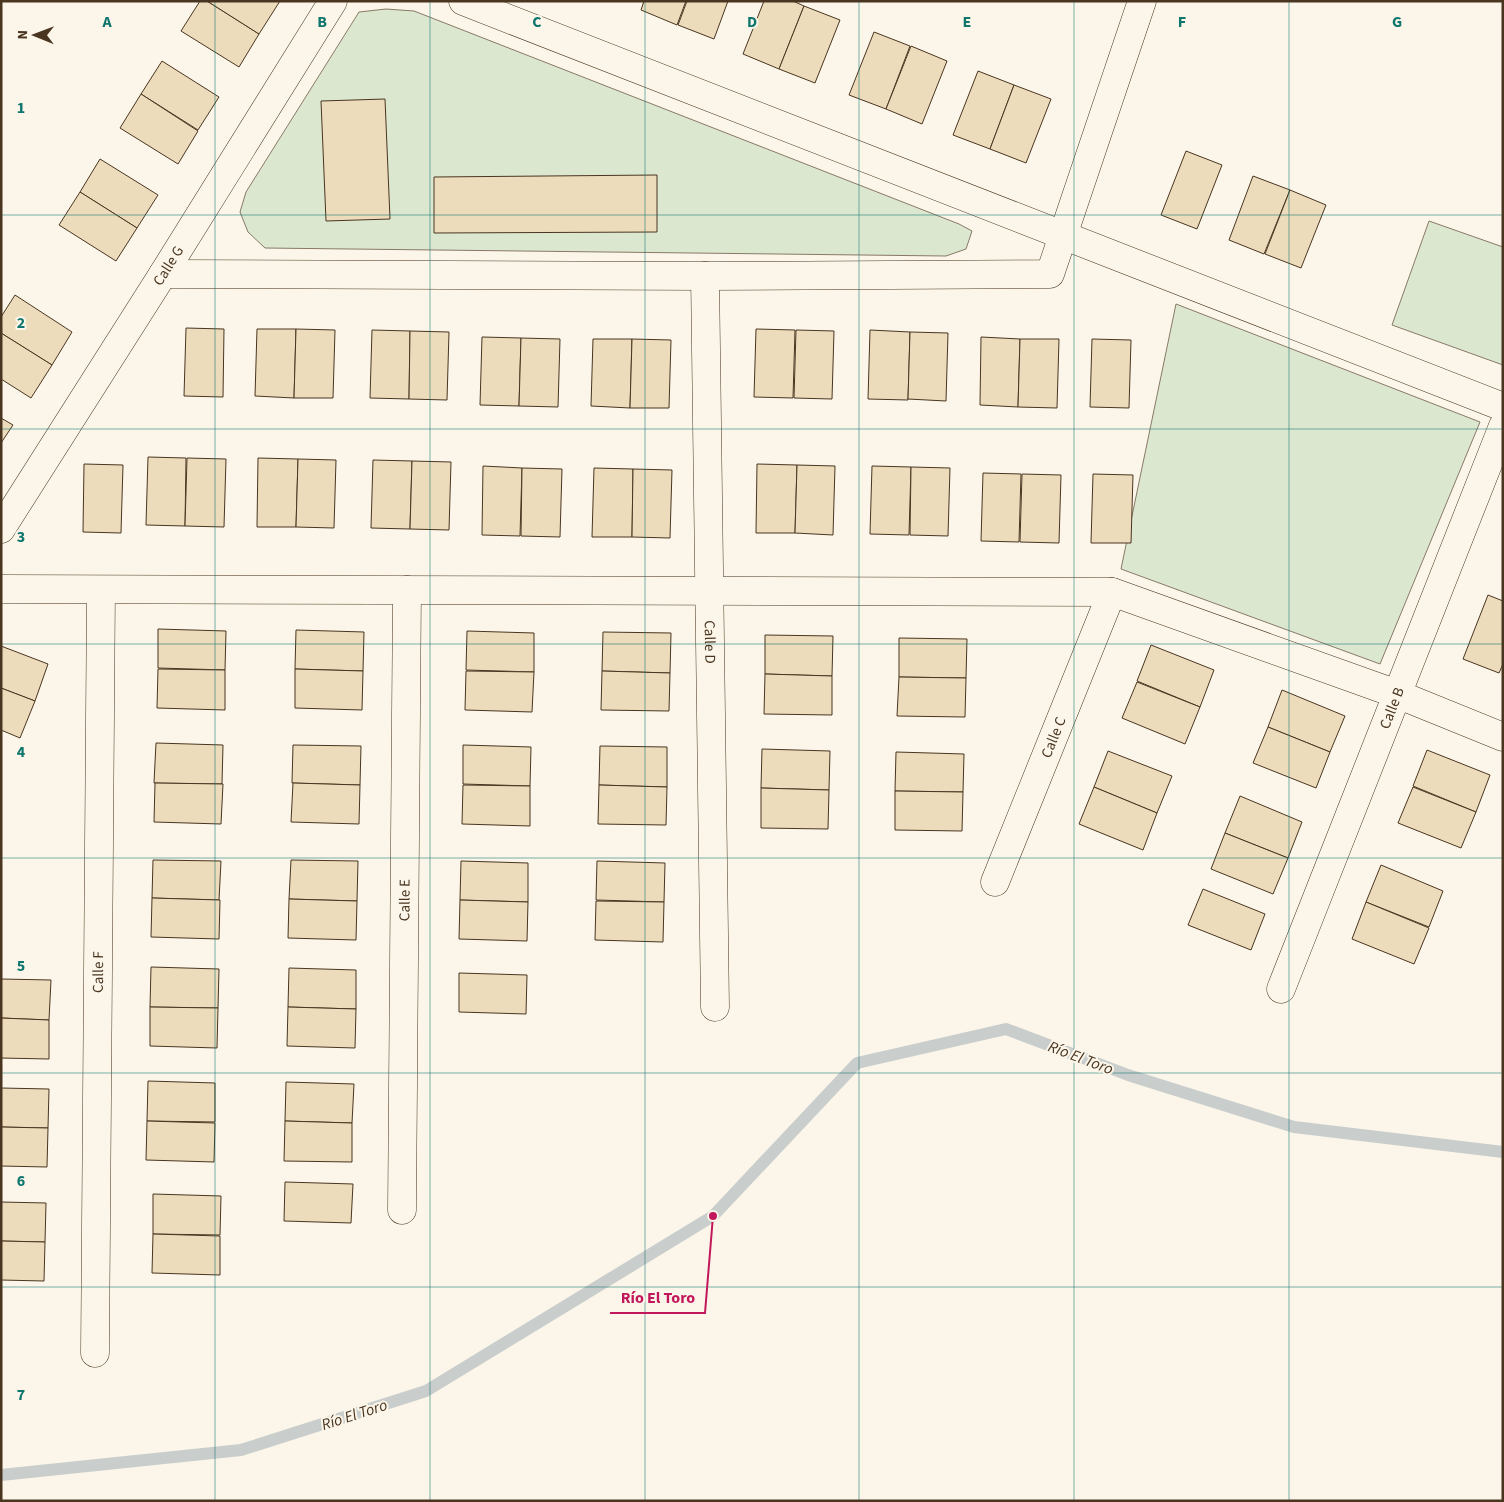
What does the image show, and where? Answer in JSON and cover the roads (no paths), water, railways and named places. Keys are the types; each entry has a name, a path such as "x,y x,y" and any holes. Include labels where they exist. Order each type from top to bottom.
{"street":[{"name":"Calle G","path":"1,528 163,274 333,1"},
{"path":"463,1 1503,408"},
{"path":"163,274 705,276 1050,274 1142,1"},
{"name":"Calle D","path":"705,276 715,1007"},
{"name":"Calle B","path":"1280,988 1503,426"},
{"path":"1,589 1112,592 1397,694 1503,737"},
{"name":"Calle F","path":"95,1353 101,590"},
{"name":"Calle E","path":"402,1210 407,590"},
{"name":"Calle C","path":"995,882 1112,592"}],"waterway":[{"name":"Río El Toro","path":"1,1475 241,1450 426,1391 713,1216 857,1063 1006,1029 1128,1075 1294,1127 1503,1152"}],"place":[{"name":"Río El Toro","path":"713,1216"}]}
